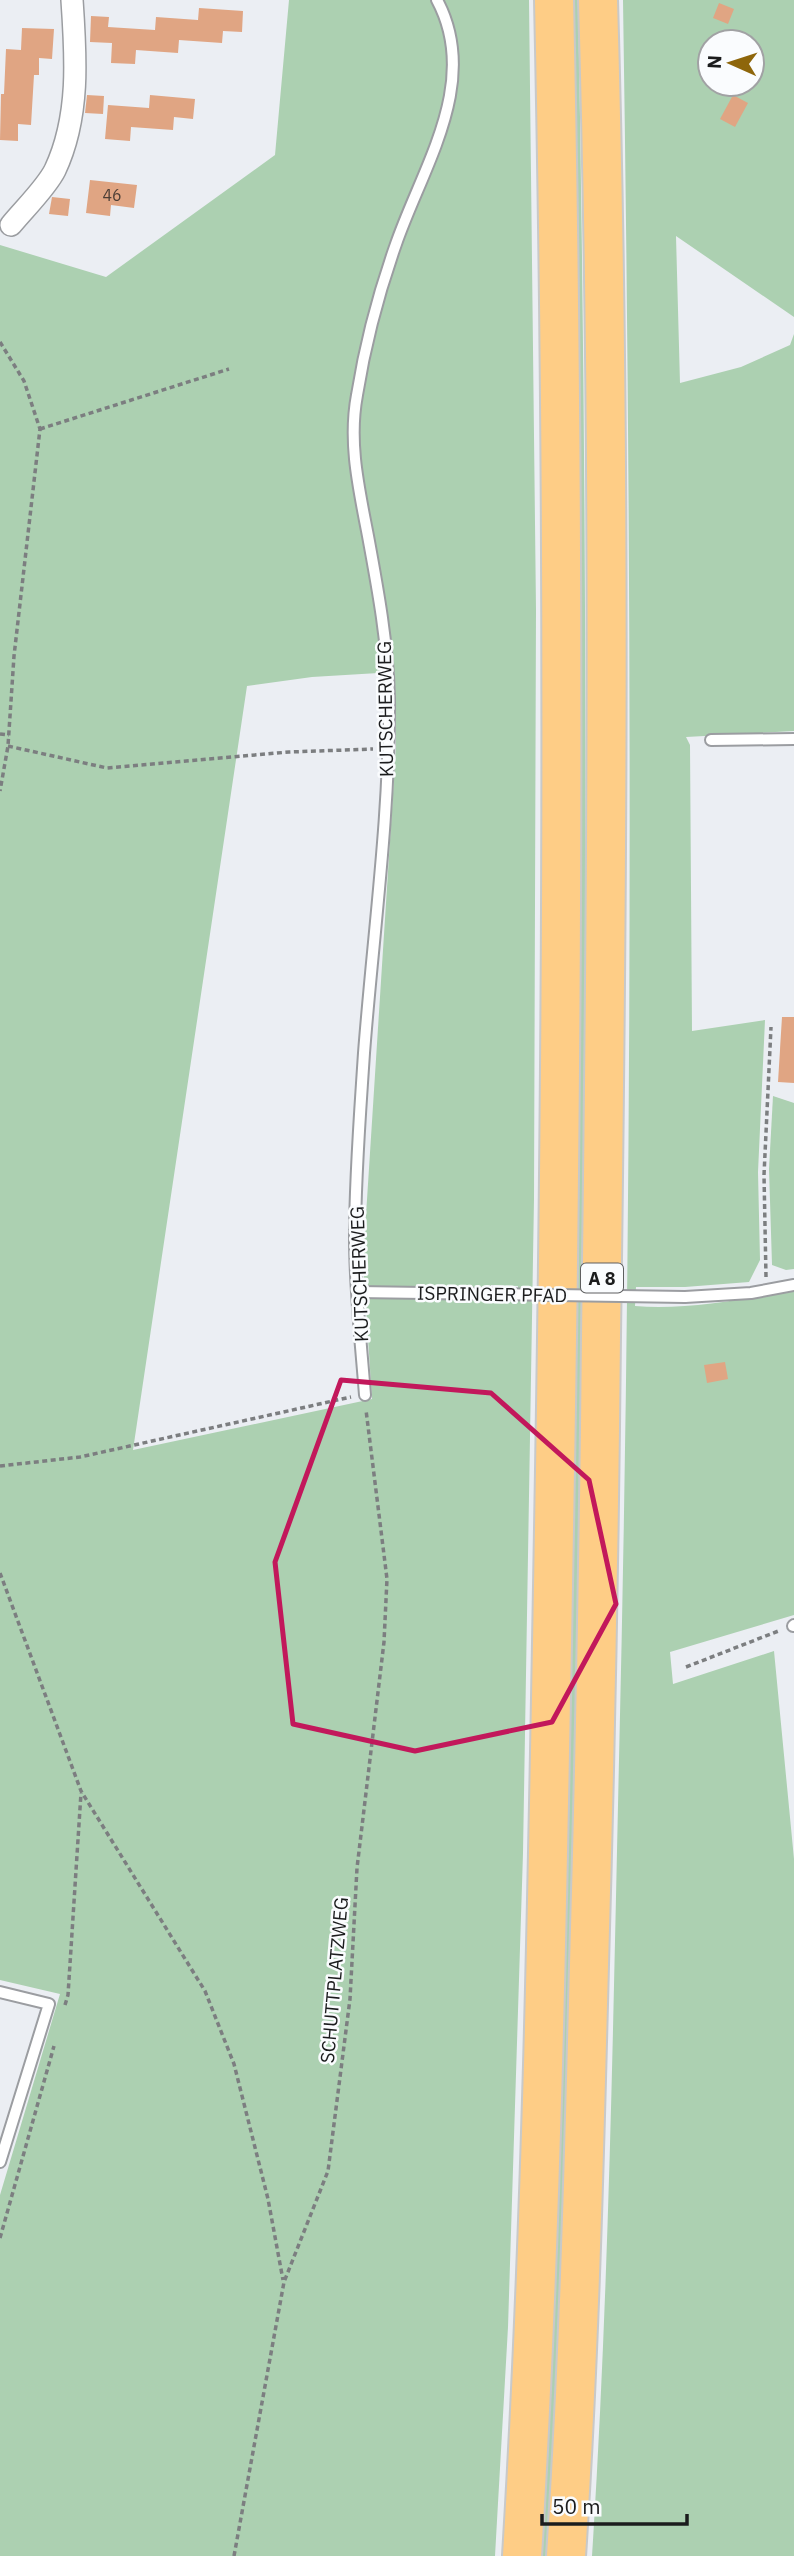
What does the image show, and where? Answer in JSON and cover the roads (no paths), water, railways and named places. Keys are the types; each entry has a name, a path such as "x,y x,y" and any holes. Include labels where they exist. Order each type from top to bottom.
{"highway":[{"name":"A 8","path":"522,2556 543,2027 558,1327 561,485 554,0"},
{"name":"A 8","path":"566,2556 578,2330 587,2073 600,1450 605,1023 605,691 604,333 598,0"}],"street":[{"path":"10,225 54,171 73,116 75,41 72,0"}],"lane":[{"name":"KUTSCHERWEG","path":"365,1395 355,1232 364,1056 389,748 385,639 356,474 353,434 356,398 393,253 437,145 449,101 453,75 451,36 437,0"},
{"path":"711,740 794,739"},
{"name":"ISPRINGER PFAD","path":"358,1292 685,1297 794,1285"},
{"path":"0,1992 49,2004 0,2162"}]}
